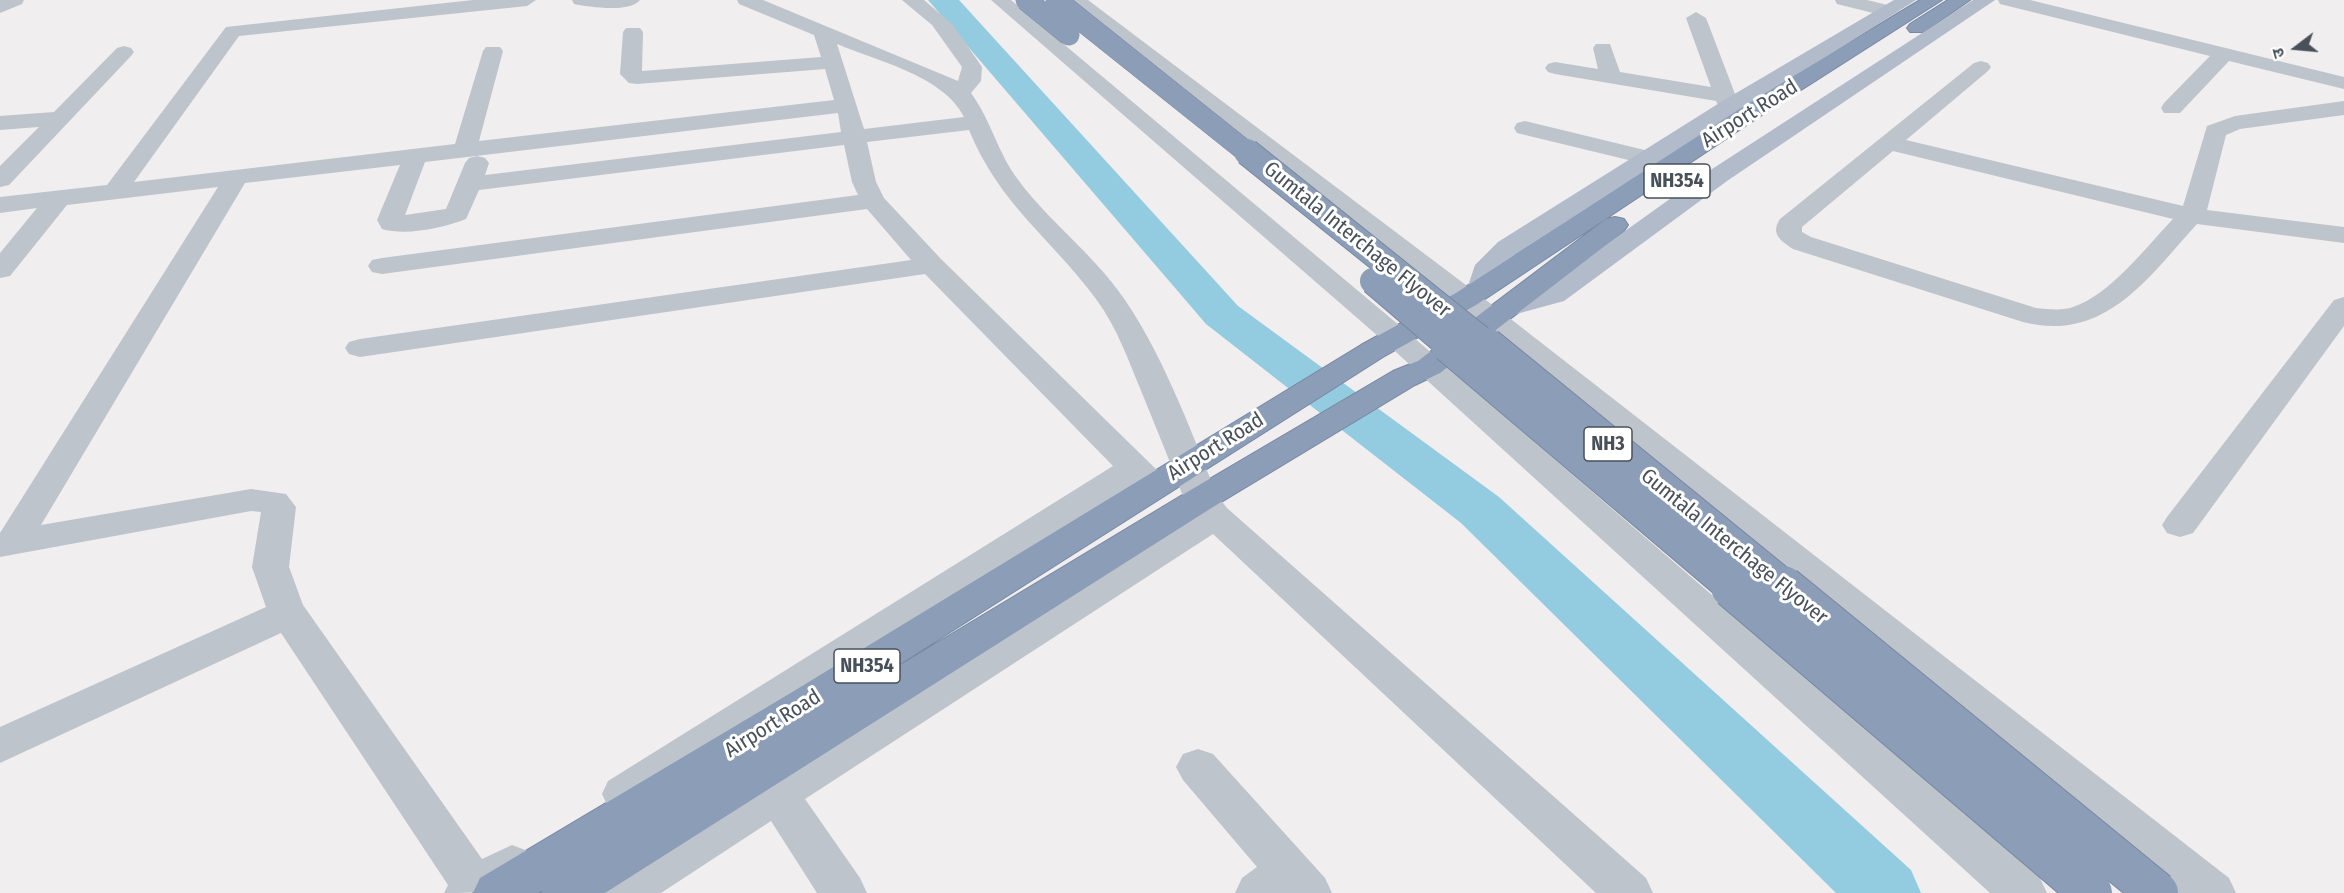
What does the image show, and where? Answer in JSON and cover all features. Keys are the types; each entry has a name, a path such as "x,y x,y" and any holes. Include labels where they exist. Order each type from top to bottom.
{"highway":[{"name":"Gumtala Interchage Flyover","path":"1026,0 1410,311 2091,893"},
{"name":"Gumtala Interchage Flyover","path":"1056,0 1424,293 2157,893"},
{"name":"Airport Road","path":"1201,493 1235,435 1384,344 1474,294 1757,108 1933,0"},
{"name":"Airport Road","path":"565,893 1201,493 1268,460 1416,372 1501,313 1641,205 1961,0"},
{"name":"Airport Road","path":"1144,477 1201,493"}],"main road":[{"path":"1501,313 1554,295 1718,176 1986,0"},
{"path":"1474,294 1489,262 1649,158 1727,102 1898,5"}],"street":[{"path":"0,7 15,0"},
{"path":"319,22 331,0"},
{"path":"114,192 239,22 319,22 527,0"},
{"path":"581,0 594,3 631,0"},
{"path":"746,0 942,80 960,91 968,102 998,168 1016,194 1094,278 1118,311 1141,354 1201,493 1629,893"},
{"path":"911,0 932,13 948,28 972,67 972,78 960,91"},
{"path":"1000,0 1416,372 2024,893"},
{"path":"1076,0 1501,313 2212,893"},
{"path":"1844,0 1898,5"},
{"path":"2007,0 2093,21 2081,32 2157,52 2170,53 2182,43 2344,83"},
{"path":"1696,18 1727,102"},
{"path":"633,32 631,74 637,78 832,62"},
{"path":"6,544 264,499 274,502 279,507 270,571 275,588 288,613 480,891 1144,477 931,265 873,201 864,182 847,105 823,32"},
{"path":"1603,48 1611,78"},
{"path":"416,155 390,219 391,224 455,216 459,212 470,184 474,148 493,51"},
{"path":"0,180 123,52"},
{"path":"2172,108 2225,53"},
{"path":"1981,66 1789,225 1789,235 1802,243 2033,316 2047,319 2072,317 2101,307 2111,300 2191,216 2197,204 2216,131 2220,128 2344,108"},
{"path":"1555,68 1727,102"},
{"path":"0,205 847,105"},
{"path":"0,123 60,118"},
{"path":"470,184 977,122"},
{"path":"1525,128 1649,158"},
{"path":"1888,143 2191,216 2344,235"},
{"path":"6,544 236,178"},
{"path":"0,270 58,198"},
{"path":"382,266 873,201"},
{"path":"360,348 931,265"},
{"path":"2180,525 2344,306"},
{"path":"621,893 776,792 1201,493"},
{"path":"0,746 288,613"},
{"path":"1198,767 1285,885"},
{"path":"776,792 843,893"}],"waterway":[{"path":"943,0 1222,315 1480,510 1885,893"}]}
